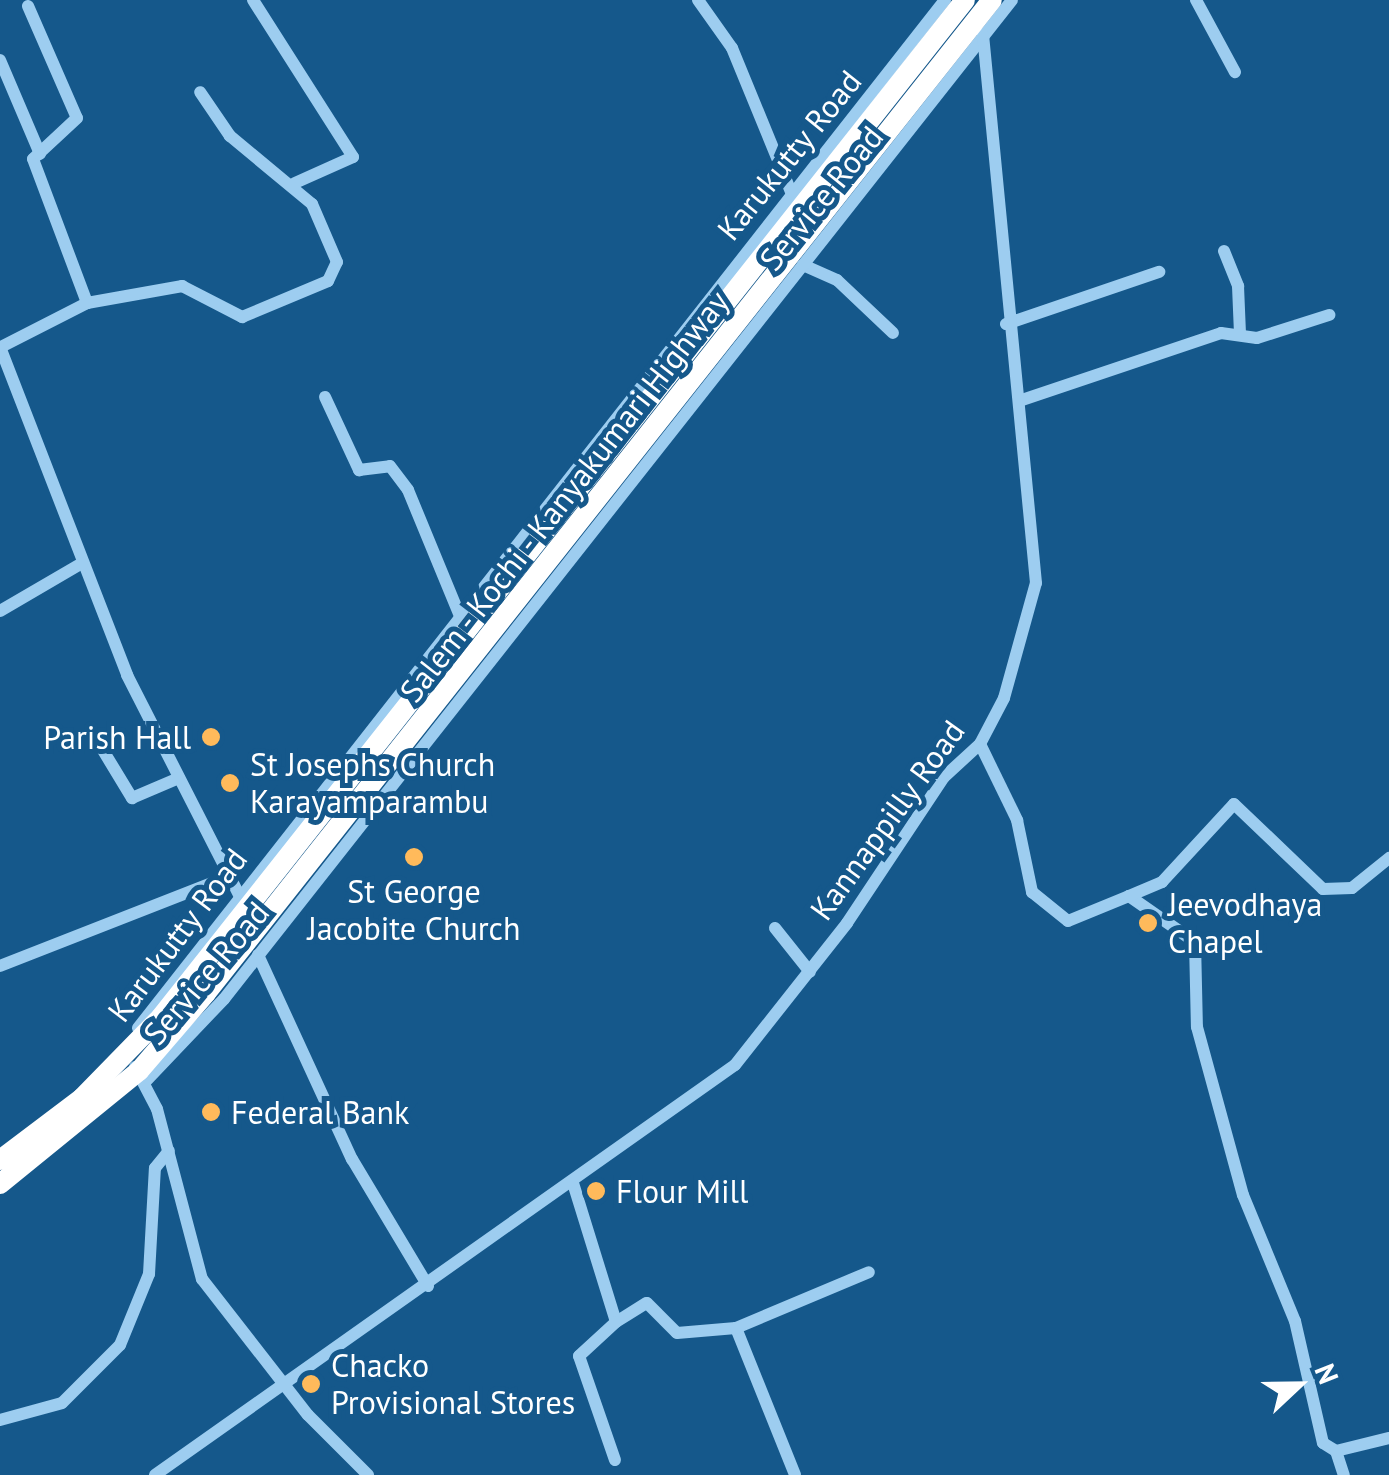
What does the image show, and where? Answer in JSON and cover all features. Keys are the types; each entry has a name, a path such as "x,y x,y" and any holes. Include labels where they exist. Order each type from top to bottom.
{"highway":[{"name":"Salem - Kochi - Kanyakumari Highway","path":"0,1184 136,1070 413,738 980,12"},
{"name":"Salem - Kochi - Kanyakumari Highway","path":"0,1160 136,1070"}],"street":[{"path":"253,0 353,157 294,183"},
{"path":"698,0 732,48 792,194"},
{"name":"Karukutty Road","path":"136,1070 238,894 946,0"},
{"name":"Service Road","path":"136,1070 258,955 803,265 980,12 1012,0"},
{"path":"1196,0 1235,72"},
{"path":"28,6 77,118 33,159 42,193 87,303"},
{"name":"Kannappilly Road","path":"155,1475 284,1380 428,1286 735,1065 810,972 944,777 980,744 1004,698 1036,583 1019,401 1006,324 980,12"},
{"path":"0,60 40,154"},
{"path":"200,92 230,136 294,183 337,262 328,282 242,317 182,286 87,303 0,347 82,562 224,878 238,894"},
{"path":"1224,251 1238,286 1240,334"},
{"path":"803,265 836,280 893,333"},
{"path":"1006,324 1159,272"},
{"path":"1019,401 1131,358 1240,334 1257,338 1329,315"},
{"path":"325,397 359,470 390,466 408,490 460,616"},
{"path":"0,611 82,562"},
{"path":"980,744 1017,820 1032,892 1068,921 1162,882 1234,804 1323,889 1352,888 1389,858"},
{"path":"101,748 132,798 179,778"},
{"path":"0,966 224,878"},
{"path":"1129,896 1182,926 1198,951 1195,1016 1243,1195 1296,1321 1320,1436 1336,1451 1344,1475"},
{"path":"776,928 810,972"},
{"path":"258,955 352,1159 428,1286"},
{"path":"136,1070 169,1151 202,1279 368,1475"},
{"path":"0,1420 62,1403 120,1345 149,1274 156,1164 169,1151"},
{"path":"573,1183 616,1322"},
{"path":"614,1460 579,1356 616,1322 647,1303 677,1332 736,1328 868,1272"},
{"path":"736,1328 795,1475"},
{"path":"1336,1451 1389,1438"}],"place":[{"name":"Parish Hall","path":"211,737"},
{"name":"St Josephs Church Karayamparambu","path":"230,783"},
{"name":"St George Jacobite Church","path":"414,857"},
{"name":"Jeevodhaya Chapel","path":"1148,923"},
{"name":"Federal Bank","path":"211,1112"},
{"name":"Flour Mill","path":"596,1191"},
{"name":"Chacko Provisional Stores","path":"311,1384"}]}
